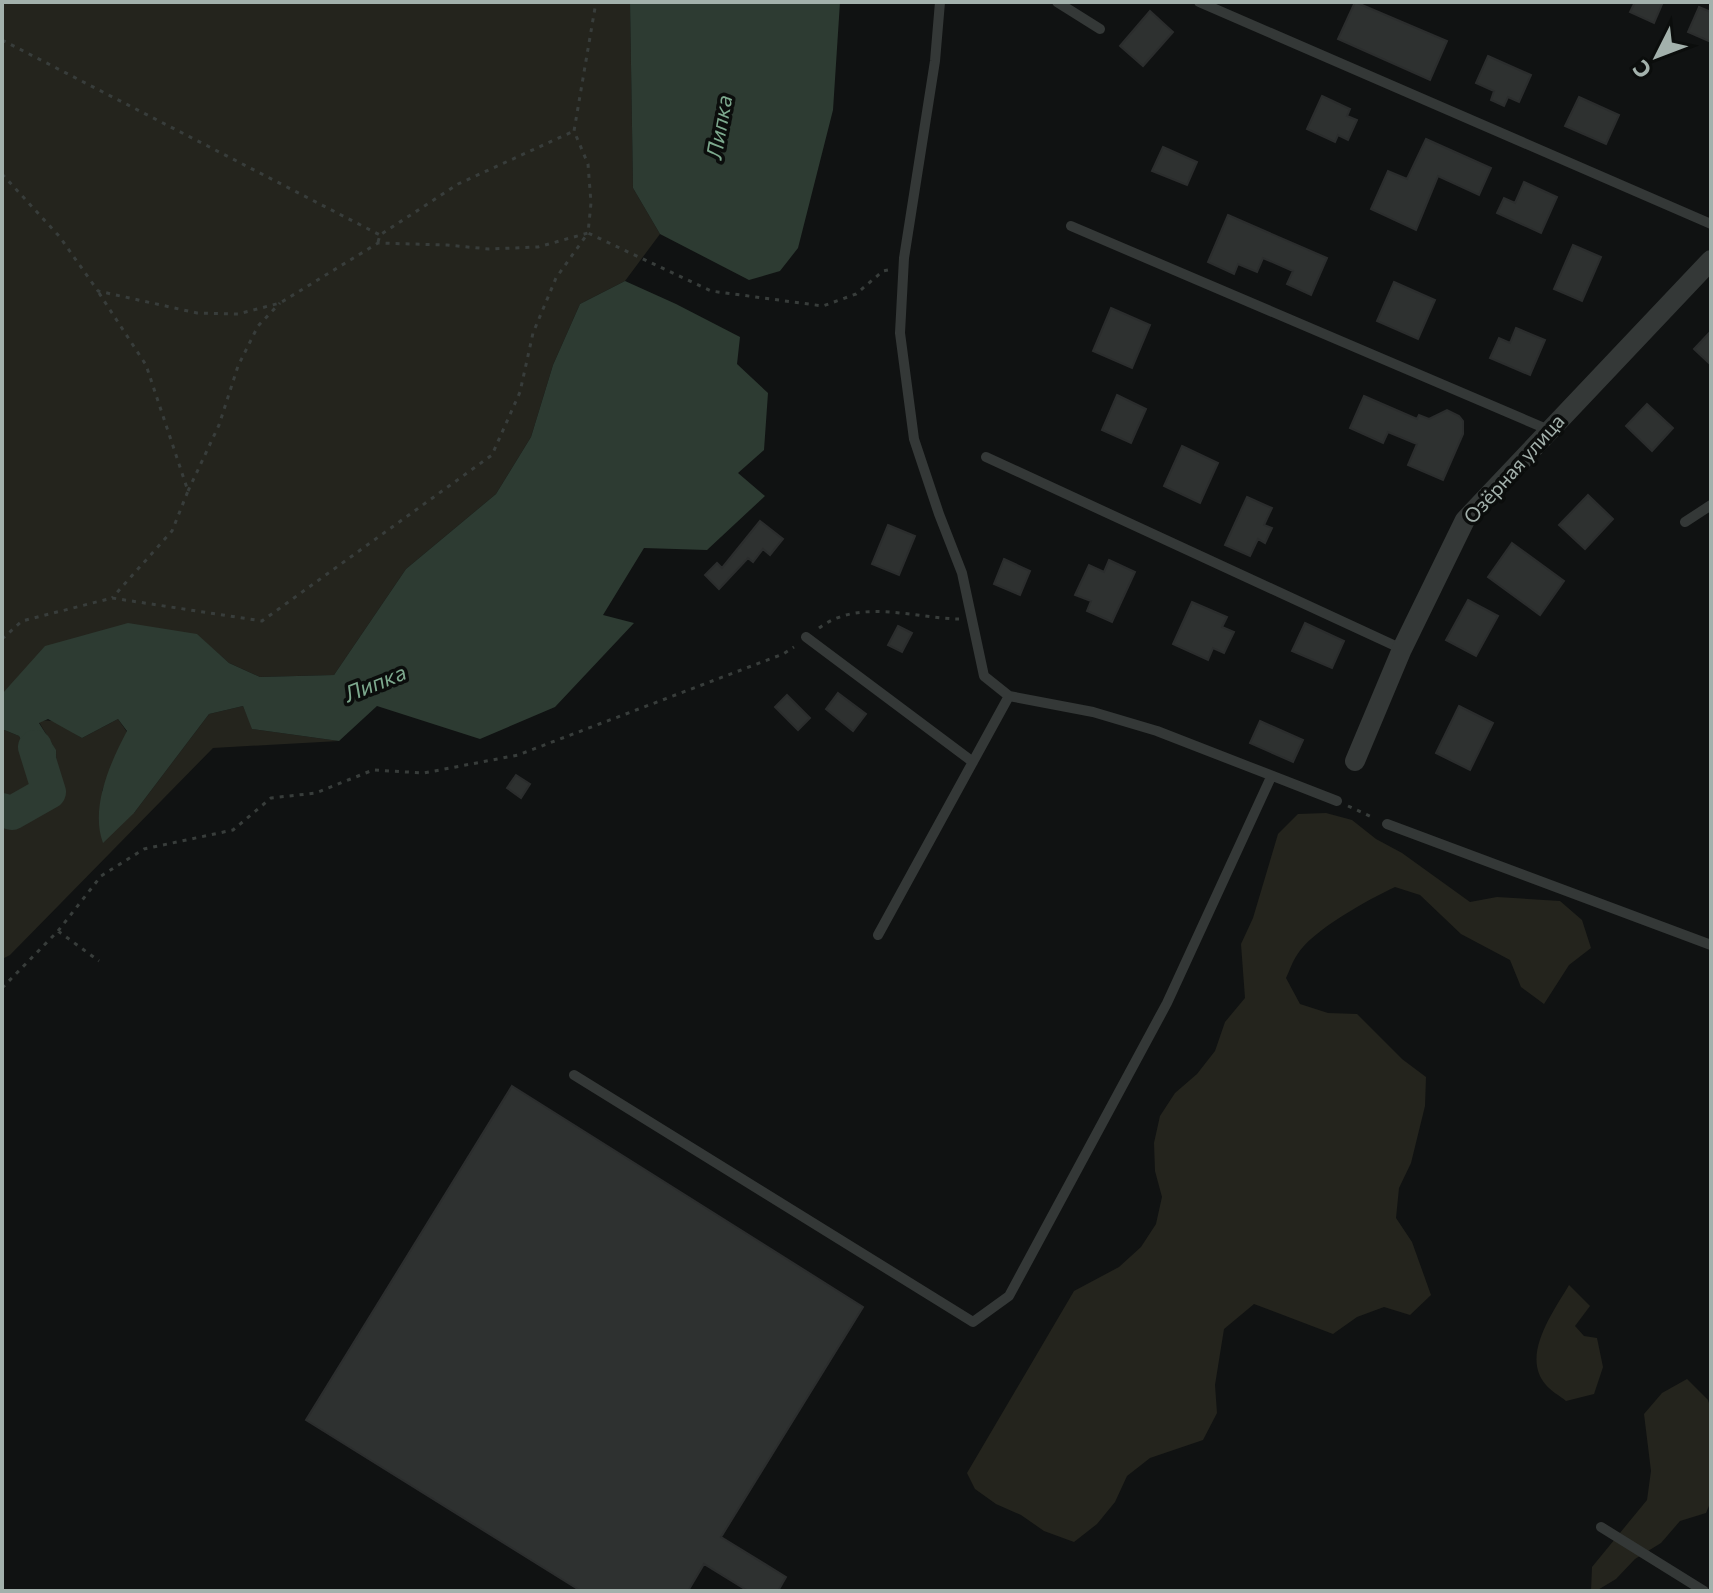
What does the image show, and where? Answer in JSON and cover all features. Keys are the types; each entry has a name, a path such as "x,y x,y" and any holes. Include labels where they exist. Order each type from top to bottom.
{"street":[{"name":"Озёрная улица","path":"1355,761 1402,649 1465,520 1711,260"}],"lane":[{"path":"940,2 935,61 903,269 900,333 914,439 962,573 984,676 1009,696 1093,712 1157,731 1337,801"},
{"path":"1057,2 1100,29"},
{"path":"1199,2 1711,224"},
{"path":"1071,226 1549,430"},
{"path":"986,457 1402,649"},
{"path":"1685,522 1711,505"},
{"path":"806,637 973,762"},
{"path":"878,935 1009,696"},
{"path":"574,1075 973,1322 1009,1296 1167,1003 1271,777"},
{"path":"1387,824 1711,945"},
{"path":"1601,1527 1704,1591"}],"path":[{"path":"2,639 22,621 112,598 262,621 492,455 520,392 533,333 556,278 588,233 591,203 588,164 574,131 596,2"},
{"path":"2,40 380,235"},
{"path":"378,243 380,235 458,184 574,131"},
{"path":"2,174 59,236 146,365 188,491"},
{"path":"112,598 172,531 219,425 238,366 258,326 280,303 378,243 489,249 538,247 588,233 711,291 823,306 856,294 883,271 903,269"},
{"path":"98,291 197,313 238,314 280,303"},
{"path":"2,988 58,931 101,876 144,849 233,830 271,798 316,793 373,770 424,773 518,755 783,654 830,619 868,610 926,619 974,620"},
{"path":"1337,801 1387,824"},
{"path":"58,931 99,961"}],"shaded area":[{"path":"2,2 630,2 633,188 660,234 625,281 580,304 553,365 531,437 496,494 406,569 334,675 260,677 229,663 196,634 9,688 2,694"},
{"path":"243,706 253,729 339,741 213,748 10,955 2,959 2,729 19,736 49,791 57,794 56,751 39,722 56,722 82,738 118,719 127,732 102,791 134,813 209,714"},
{"path":"1326,813 1352,820 1470,902 1497,897 1560,901 1582,920 1591,948 1569,965 1544,1004 1521,987 1510,960 1461,934 1420,895 1395,887 1342,916 1304,946 1286,978 1300,1004 1328,1013 1357,1014 1402,1059 1426,1077 1425,1106 1411,1163 1399,1188 1396,1218 1412,1242 1431,1295 1410,1315 1384,1307 1357,1317 1333,1334 1254,1304 1224,1329 1215,1385 1217,1413 1203,1440 1150,1458 1127,1476 1115,1502 1097,1524 1074,1542 1044,1531 975,1489 967,1473 1074,1291 1119,1267 1141,1247 1156,1224 1162,1197 1155,1171 1154,1143 1160,1116 1175,1093 1197,1074 1215,1051 1225,1022 1245,998 1241,944 1253,918 1278,834 1298,814"},
{"path":"1569,1285 1590,1306 1575,1326 1584,1336 1597,1338 1603,1367 1594,1394 1566,1401 1546,1385 1537,1361 1542,1334"},
{"path":"1687,1379 1708,1400 1711,1410 1711,1501 1706,1513 1680,1521 1661,1543 1635,1559 1616,1579 1591,1591 1592,1567 1647,1500 1651,1471 1644,1414 1662,1393"}],"water":[{"path":"630,2 840,2 833,110 798,248 780,271 749,280 660,234 633,188"},
{"path":"625,281 740,337 737,364 768,393 764,450 738,473 765,496 707,550 644,548 603,615 634,623 555,707 480,739 377,706 339,741 252,729 243,706 209,714 134,813 103,843 100,801 114,757 127,731 118,719 82,738 48,719 39,723 56,750 57,795 49,792 19,736 2,729 2,694 45,646 128,623 197,634 229,663 260,677 334,675 406,569 496,494 531,437 553,365 580,304"}],"building":[{"path":"1355,2 1447,41 1430,80 1338,39"},
{"path":"1635,2 1663,2 1654,23 1630,12"},
{"path":"1699,7 1711,12 1711,42 1688,32"},
{"path":"1150,11 1173,32 1143,66 1120,46"},
{"path":"1488,56 1531,75 1519,102 1508,97 1504,106 1491,100 1494,91 1476,83"},
{"path":"1322,96 1350,109 1347,116 1357,120 1348,140 1338,135 1335,142 1307,129"},
{"path":"1579,97 1619,115 1606,144 1565,126"},
{"path":"1426,139 1491,168 1479,195 1438,176 1416,230 1371,209 1388,171 1407,179"},
{"path":"1163,147 1197,162 1187,185 1152,171"},
{"path":"1524,182 1557,197 1541,233 1497,213 1504,198 1515,203"},
{"path":"1228,215 1327,258 1311,295 1287,284 1293,271 1263,258 1257,272 1238,264 1234,274 1208,262"},
{"path":"1573,245 1601,257 1582,301 1554,289"},
{"path":"1394,282 1435,300 1418,339 1377,321"},
{"path":"1111,308 1150,325 1132,368 1093,351"},
{"path":"1516,328 1545,340 1530,375 1490,358 1499,338 1510,343"},
{"path":"1711,331 1711,365 1694,349"},
{"path":"1117,395 1146,409 1131,443 1102,430"},
{"path":"1364,396 1417,419 1419,415 1429,419 1447,410 1459,416 1463,421 1463,434 1443,480 1408,465 1417,444 1388,432 1383,443 1350,428"},
{"path":"1647,404 1673,428 1652,451 1626,426"},
{"path":"1182,446 1218,463 1200,503 1164,486"},
{"path":"1588,495 1613,519 1585,549 1559,525"},
{"path":"1247,497 1272,508 1264,525 1272,528 1265,543 1258,539 1250,556 1225,545"},
{"path":"760,521 783,539 770,555 763,549 753,562 748,558 719,589 705,575 717,563 722,568"},
{"path":"888,525 915,536 899,575 872,564"},
{"path":"1512,543 1564,581 1540,615 1488,577"},
{"path":"1004,559 1030,571 1020,595 994,584"},
{"path":"1109,560 1135,572 1112,622 1087,611 1091,601 1075,595 1089,565 1104,572"},
{"path":"1468,600 1498,616 1476,656 1446,640"},
{"path":"1192,602 1227,617 1222,627 1234,632 1224,653 1213,648 1208,660 1173,644"},
{"path":"1305,623 1344,641 1332,668 1292,651"},
{"path":"898,626 912,633 902,652 888,645"},
{"path":"838,693 866,714 853,731 826,709"},
{"path":"787,695 810,718 798,730 775,707"},
{"path":"1459,706 1493,723 1470,770 1436,753"},
{"path":"1260,721 1303,740 1293,762 1250,743"},
{"path":"516,775 530,784 521,798 507,788"},
{"path":"512,1086 863,1307 721,1537 786,1577 778,1591 748,1591 704,1564 688,1591 581,1591 306,1420"}],"waterway":[{"name":"Липка","path":"2,810 12,813 49,792 35,747"}]}
